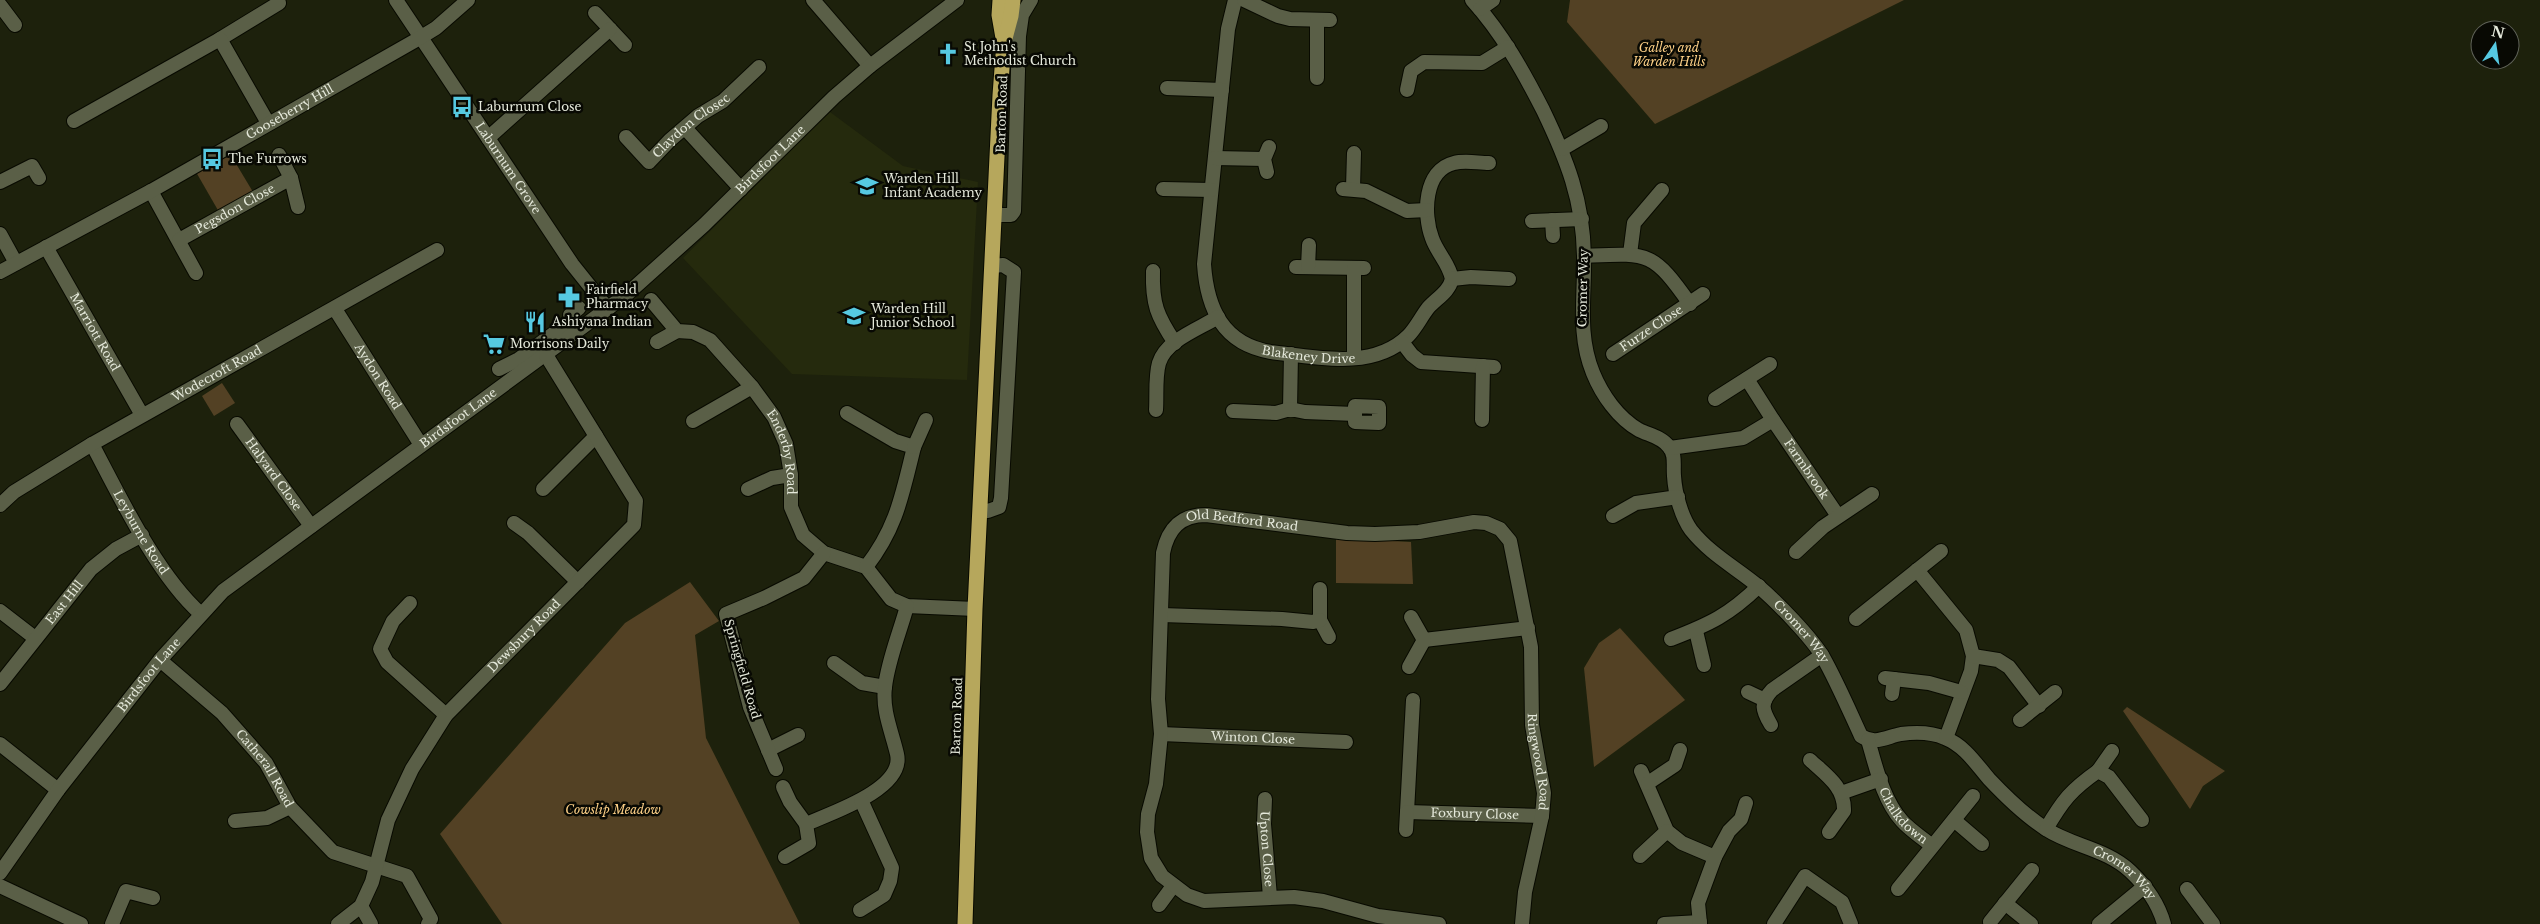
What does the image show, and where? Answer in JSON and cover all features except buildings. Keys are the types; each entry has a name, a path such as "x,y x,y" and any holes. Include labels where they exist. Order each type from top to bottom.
{"highway":[{"name":"Barton Road","path":"1000,0 999,15 1004,42"},
{"name":"Barton Road","path":"965,924 974,609 993,266 994,215 1004,42 1013,0"}],"street":[{"name":"Laburnum Grove","path":"396,0 572,264 608,309"},
{"name":"Gooseberry Hill","path":"0,272 151,191 422,37 436,28 468,0"},
{"path":"813,0 870,66"},
{"name":"Birdsfoot Lane","path":"0,873 58,790 160,660 223,591 421,445 522,365 546,355 576,325 608,309 704,225 807,122 870,66 957,0"},
{"name":"Barton Road","path":"994,215 1011,215 1014,211 1019,36 1022,15 1031,0"},
{"name":"Blakeney Drive","path":"1235,0 1228,29 1204,264 1208,292 1218,317 1226,330 1246,346 1257,350 1354,358 1373,356 1402,342 1415,328 1429,307 1446,292 1452,279"},
{"path":"1244,0 1278,16 1323,20 1317,78"},
{"path":"1476,4 1493,0"},
{"path":"74,121 220,39 279,3"},
{"name":"Cromer Way","path":"1476,4 1527,76 1562,149 1574,180 1582,219 1584,256 1582,328 1585,352 1593,374 1605,396 1617,411 1636,428 1665,442 1674,454 1678,497 1690,527 1709,550 1759,586 1822,655 1861,736 1874,741 1916,733 1928,733 1946,738 1958,745 2008,799 2046,829 2066,840 2108,856 2128,869 2145,886 2160,910 2164,924"},
{"path":"0,5 15,25"},
{"path":"595,13 625,45"},
{"path":"488,138 610,29"},
{"path":"220,39 268,123"},
{"path":"1407,90 1411,71 1424,62 1482,63 1508,47"},
{"name":"Claydon Closec","path":"626,137 649,162 670,140 698,116 722,101 759,67"},
{"path":"1167,88 1222,90"},
{"path":"1562,149 1584,129 1601,126"},
{"path":"685,128 740,188"},
{"path":"1354,153 1348,188 1377,195 1407,211 1427,210"},
{"name":"Pegsdon Close","path":"279,155 291,178 298,207"},
{"path":"1215,158 1267,159"},
{"path":"1489,163 1472,168 1456,162 1444,166 1435,175 1427,210 1432,240 1450,269 1452,279 1500,283"},
{"path":"0,182 32,166 38,178"},
{"name":"Pegsdon Close","path":"179,240 291,178"},
{"path":"1163,189 1211,190"},
{"path":"1630,254 1634,223 1662,190"},
{"path":"151,191 196,273"},
{"path":"1532,220 1582,219"},
{"path":"1552,220 1553,236"},
{"path":"0,234 16,263"},
{"path":"1309,245 1302,267 1358,268 1352,329 1354,358"},
{"name":"Marriott Road","path":"46,247 142,415"},
{"name":"Wodecroft Road","path":"0,505 14,492 92,444 437,250"},
{"name":"Furze Close","path":"1584,256 1630,254 1646,257 1658,264 1669,274 1690,304"},
{"path":"980,510 988,511 998,507 1001,498 1014,272 1004,266 993,266"},
{"path":"1153,271 1153,300 1156,311 1175,343"},
{"name":"Furze Close","path":"1614,354 1703,294"},
{"path":"650,300 677,331 657,342"},
{"path":"499,369 522,365 576,325 570,315 579,308"},
{"name":"Aydon Road","path":"335,309 421,445"},
{"path":"1156,410 1159,365 1163,354 1175,343 1218,317"},
{"name":"Enderby Road","path":"677,331 693,332 710,340 752,387 778,426 786,444 791,475 791,507 796,522 804,535 824,553 866,567"},
{"path":"989,339 1009,340"},
{"path":"1402,342 1412,355 1421,362 1489,366 1482,420"},
{"path":"1290,409 1291,354"},
{"name":"Dewsbury Road","path":"338,924 361,906 372,882 388,820 412,769 446,716 634,525 636,501 546,355"},
{"path":"1715,399 1770,364"},
{"name":"Farmbrook","path":"1748,379 1773,420 1838,516"},
{"path":"693,421 752,387"},
{"path":"1233,411 1276,413 1290,409 1305,412 1354,414"},
{"path":"847,413 895,441 914,447"},
{"path":"926,420 914,447 898,512 889,533 866,567 891,599 907,606 974,609"},
{"path":"1670,448 1743,438 1773,420"},
{"name":"Halyard Close","path":"237,424 310,526"},
{"path":"543,489 596,436"},
{"name":"Leyburne Road","path":"92,444 142,534 182,598 201,614"},
{"path":"748,489 772,478 791,475"},
{"path":"1796,552 1823,527 1872,494"},
{"path":"1613,516 1636,503 1678,497"},
{"name":"Old Bedford Road","path":"1403,534 1347,533 1206,515 1184,518 1173,526 1166,539 1163,553 1158,699 1161,734 1156,784 1148,814 1146,832 1151,858 1162,876 1187,895 1204,901 1294,897 1323,901 1378,916 1439,924"},
{"name":"Ringwood Road","path":"1403,534 1474,522 1486,523 1500,530 1510,541 1531,647 1532,725 1544,793 1542,816 1530,861 1522,924"},
{"path":"514,523 528,533 578,582"},
{"name":"East Hill","path":"0,684 91,569 116,549 142,534"},
{"path":"1856,619 1940,550"},
{"name":"Springfield Road","path":"776,768 750,707 726,614 804,578 824,553"},
{"path":"1917,570 1966,630 1973,656 1971,671 1961,692 1946,738"},
{"path":"1671,639 1696,631 1736,608 1759,586"},
{"path":"1320,589 1320,620 1329,637"},
{"path":"410,602 393,621 380,649 387,662 446,716"},
{"path":"806,824 861,800 890,782 898,758 885,714 885,687 907,606"},
{"path":"0,610 35,638"},
{"path":"1162,615 1282,618 1313,622 1320,620"},
{"path":"1411,617 1424,640"},
{"path":"1424,640 1528,628"},
{"path":"1696,631 1704,665"},
{"path":"1409,667 1424,640"},
{"path":"1771,725 1763,712 1765,700 1772,690 1822,655"},
{"path":"1973,656 1998,660 2009,667 2039,706"},
{"name":"Catherall Road","path":"160,660 222,713 266,762 290,807 334,852 407,876 431,919 428,924"},
{"path":"834,663 862,683 885,687"},
{"path":"1892,694 1889,678 1929,683 1961,692"},
{"path":"1748,692 1765,700"},
{"path":"2020,720 2055,692"},
{"path":"1406,830 1413,700"},
{"name":"Winton Close","path":"1161,734 1346,742"},
{"path":"768,750 798,735"},
{"name":"Chalkdown","path":"1868,740 1885,794 1898,816 1932,846"},
{"path":"0,744 58,790"},
{"path":"1680,750 1675,765 1645,776 1667,831 1682,843 1715,857"},
{"path":"2046,829 2062,800 2098,770 2112,751"},
{"path":"1810,760 1835,783 1841,793 1844,811 1829,832"},
{"path":"2098,770 2110,776 2142,820"},
{"name":"Chalkdown","path":"1841,793 1881,779"},
{"path":"783,787 790,802 806,824 809,843 785,858"},
{"name":"Chalkdown","path":"1898,889 1973,796"},
{"path":"860,910 884,895 890,881 892,868 861,800"},
{"name":"Upton Close","path":"1265,800 1264,824 1270,897"},
{"path":"1664,924 1700,923 1698,902 1715,857 1729,831 1741,819 1746,803"},
{"path":"235,822 267,818 290,807"},
{"name":"Foxbury Close","path":"1407,812 1542,816"},
{"path":"1954,820 1982,844"},
{"path":"1640,856 1667,831"},
{"path":"1990,922 2032,870"},
{"path":"1774,924 1805,876 1842,902 1850,924"},
{"path":"0,886 81,924"},
{"path":"1159,905 1173,886"},
{"path":"2100,924 2145,886"},
{"path":"2187,889 2213,924"},
{"path":"112,924 126,891 153,898"},
{"path":"2005,903 2031,924"},
{"path":"361,906 371,924"}],"shaded area":[{"name":"Warden Hill Junior School","path":"830,112 903,166 978,182 967,380 792,374 683,258"}],"green space":[{"name":"Galley and Warden Hills","path":"1570,0 1904,0 1655,124 1567,22"},
{"path":"229,152 253,192 219,212 196,172"},
{"path":"222,383 235,403 214,416 202,396"},
{"path":"1336,538 1411,542 1413,584 1336,583"},
{"name":"Cowslip Meadow","path":"690,582 719,621 695,635 706,738 800,924 502,924 440,834 625,623"},
{"path":"1620,628 1685,700 1594,767 1584,668 1599,643"},
{"path":"2127,707 2225,771 2203,786 2190,809 2123,711"}],"place":[{"name":"St John's Methodist Church","path":"948,54"},
{"name":"Laburnum Close","path":"462,107"},
{"name":"The Furrows","path":"212,159"},
{"name":"Warden Hill Infant Academy","path":"867,186"},
{"name":"Fairfield Pharmacy","path":"569,297"},
{"name":"Warden Hill Junior School","path":"854,316"},
{"name":"Ashiyana Indian","path":"535,322"},
{"name":"Morrisons Daily","path":"494,344"}]}
